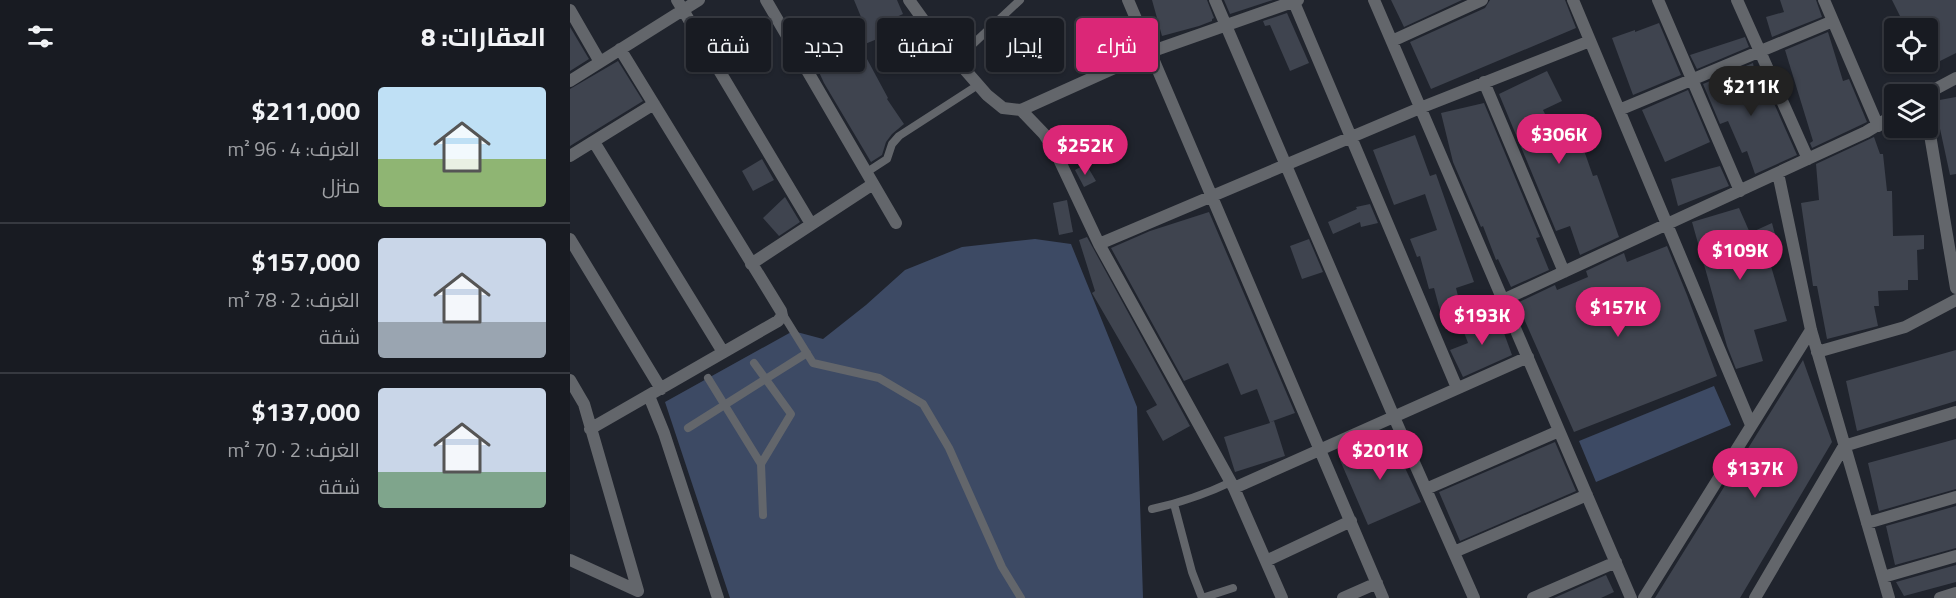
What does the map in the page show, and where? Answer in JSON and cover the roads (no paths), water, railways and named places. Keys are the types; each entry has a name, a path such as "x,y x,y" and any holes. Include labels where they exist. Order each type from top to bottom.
{"street":[{"path":"570,81 621,48 680,5 699,0"},
{"path":"766,0 896,223"},
{"path":"909,0 922,18"},
{"path":"1128,0 1136,18"},
{"path":"1215,0 1474,598"},
{"path":"1374,0 1631,598"},
{"path":"1392,41 1482,0"},
{"path":"1574,0 1751,425"},
{"path":"1658,0 1740,191"},
{"path":"1737,0 1808,159"},
{"path":"1824,0 1878,126"},
{"path":"1158,49 1295,1 1457,388"},
{"path":"680,5 811,224"},
{"path":"570,10 600,62"},
{"path":"1619,110 1833,21"},
{"path":"1099,244 1420,108 1590,41"},
{"path":"590,429 778,321 782,316 621,48"},
{"path":"1158,71 1383,598"},
{"path":"967,72 987,95 1003,108 1021,110 1106,72"},
{"path":"1938,88 1956,78"},
{"path":"1484,82 1564,272"},
{"path":"570,156 654,104"},
{"path":"1021,110 1044,134 1056,153 1099,244 1233,485 1282,598"},
{"path":"1503,300 1884,122"},
{"path":"1931,138 1956,288"},
{"path":"594,142 723,352"},
{"path":"1778,173 1811,330 1889,598"},
{"path":"751,264 873,184"},
{"path":"570,239 662,389"},
{"path":"1817,352 1905,327 1956,300"},
{"path":"1644,598 1811,330"},
{"path":"1233,485 1528,357"},
{"path":"570,380 584,404 640,594"},
{"path":"649,396 664,433 718,598"},
{"path":"1755,598 1844,446 1956,412"},
{"path":"1426,489 1559,431"},
{"path":"1454,552 1587,495"},
{"path":"1867,524 1956,497"},
{"path":"1266,561 1351,521"},
{"path":"1882,577 1956,556"},
{"path":"570,560 640,594"},
{"path":"1533,598 1616,562"},
{"path":"1343,598 1377,583"},
{"path":"1940,598 1956,593"}],"lane":[{"path":"974,43 1020,0"},
{"path":"867,172 887,159 892,144 899,136 978,85"},
{"path":"781,311 813,363 879,378 923,404 949,448 1002,567 1021,598"},
{"path":"688,428 807,353"},
{"path":"753,363 767,378 791,414 761,464"},
{"path":"708,378 761,464 763,514"},
{"path":"1152,509 1233,485"},
{"path":"1174,504 1192,572 1202,598 1233,588"}]}
